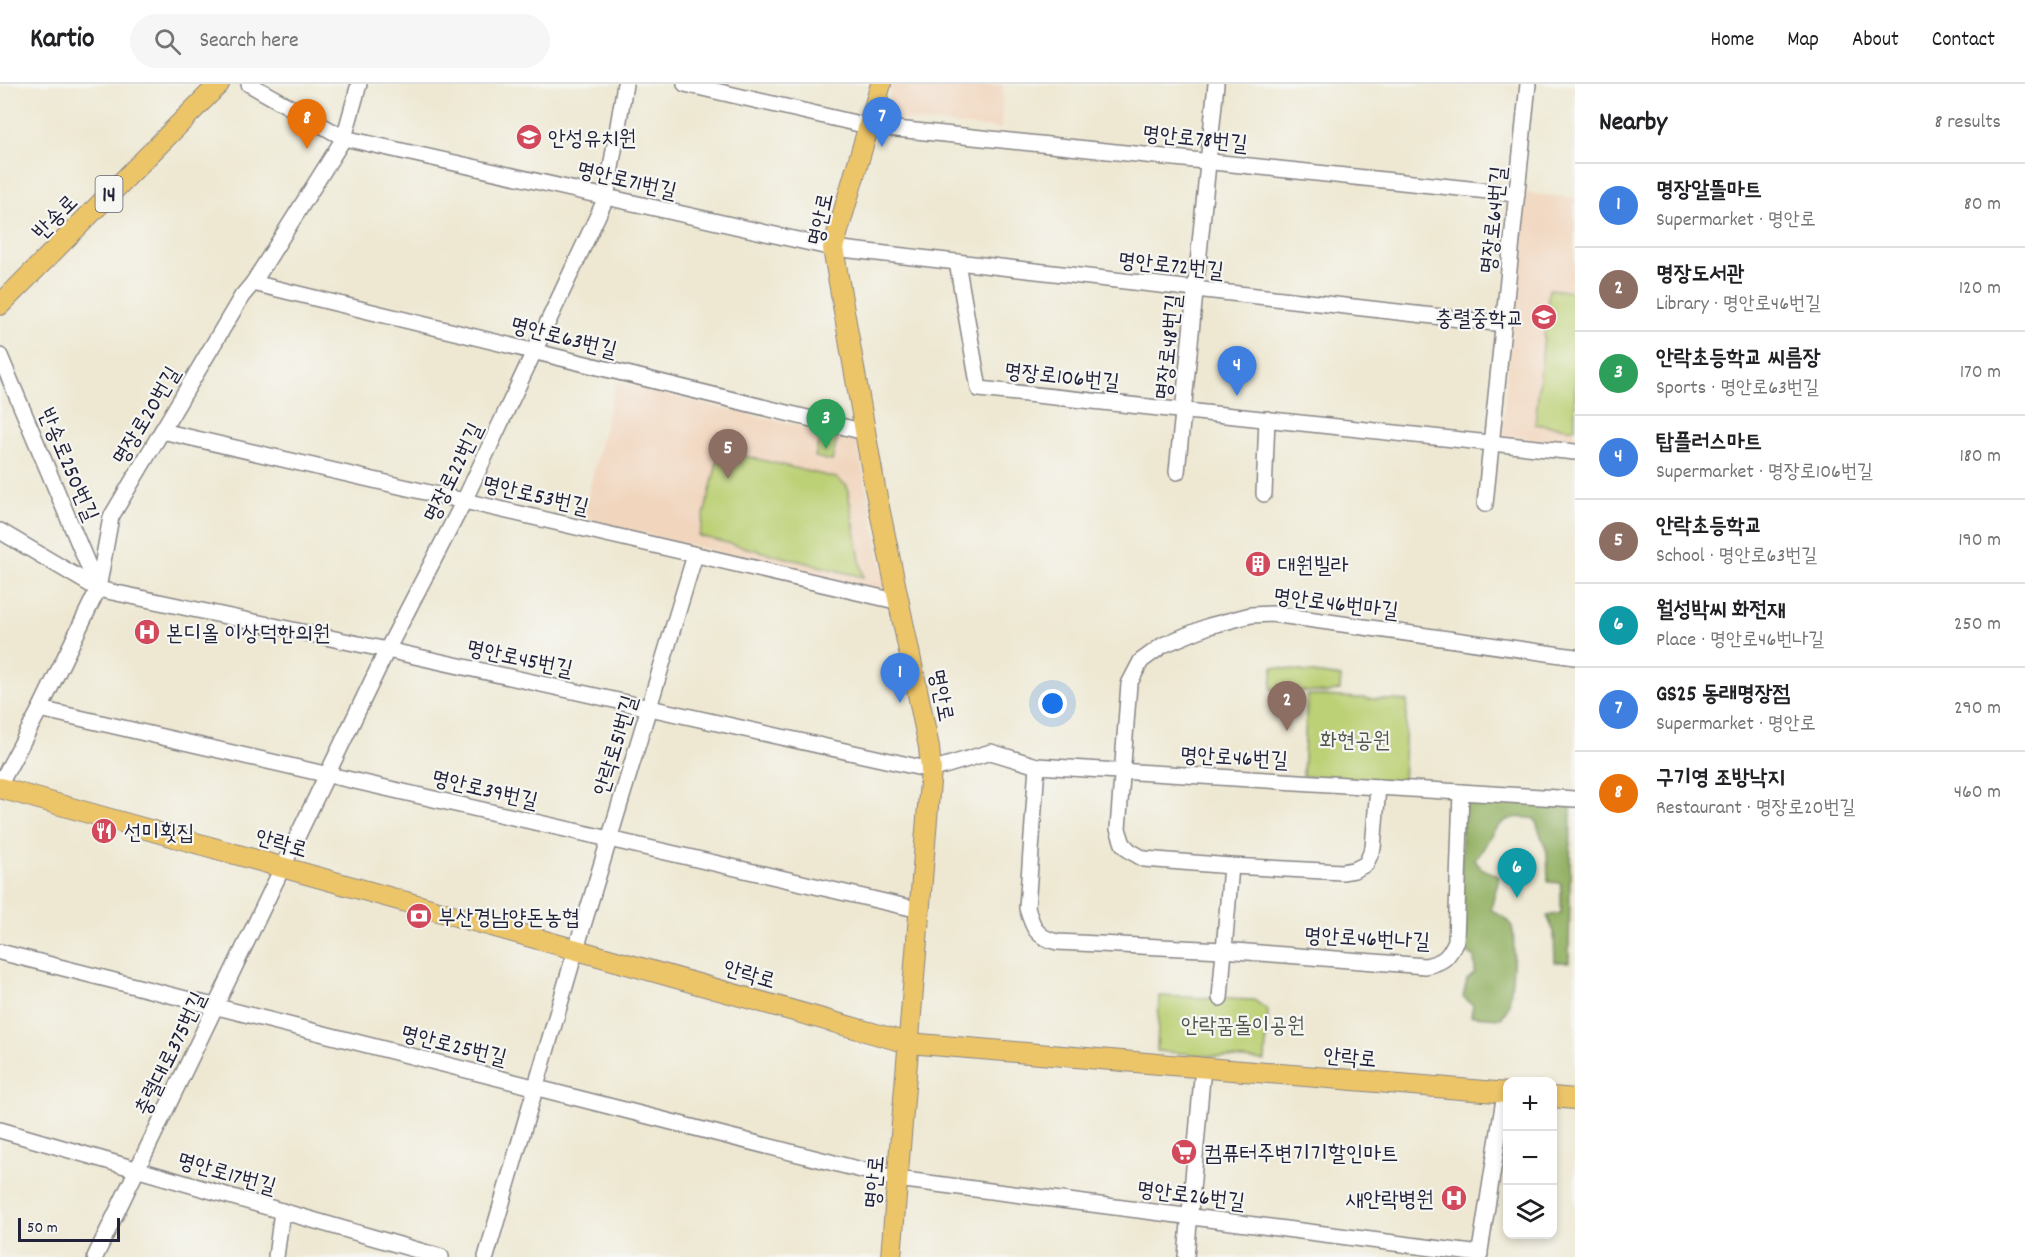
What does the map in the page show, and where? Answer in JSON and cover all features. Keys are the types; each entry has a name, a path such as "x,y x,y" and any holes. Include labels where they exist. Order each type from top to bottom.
{"main road":[{"name":"반송로","path":"0,305 219,84"},
{"name":"명안로","path":"881,84 832,248 865,432 929,747 931,770 891,1257"},
{"name":"안락로","path":"0,786 908,1043 1503,1093"},
{"path":"1557,1097 1575,1099"}],"street":[{"name":"명안로71번길","path":"249,84 344,138 832,248"},
{"name":"명장로20번길","path":"0,786 98,589 111,517 242,296 253,283 344,138 359,84"},
{"name":"명장로22번길","path":"284,867 387,650 464,501 606,198 625,84"},
{"name":"명안로78번길","path":"685,84 868,126 1517,194"},
{"name":"명장로48번길","path":"1177,472 1216,84"},
{"name":"명장로64번길","path":"1485,504 1528,84"},
{"name":"명안로72번길","path":"832,248 1504,324"},
{"name":"명장로106번길","path":"957,262 979,388 1575,452"},
{"name":"명안로63번길","path":"253,283 865,432"},
{"name":"반송로250번길","path":"0,356 98,589"},
{"path":"1264,495 1267,420"},
{"name":"명안로53번길","path":"162,431 900,602"},
{"name":"명안로45번길","path":"0,531 98,589 931,770"},
{"name":"안락로51번길","path":"486,1257 695,555"},
{"name":"명안로46번마길","path":"1378,787 1373,848 1366,864 1354,870 1342,872 1144,859 1123,844 1118,829 1129,684 1141,661 1163,645 1209,626 1251,615 1272,614 1575,657"},
{"name":"명안로39번길","path":"40,709 920,910"},
{"name":"명안로46번길","path":"931,770 991,752 1037,766 1575,799"},
{"name":"명안로46번나길","path":"1037,766 1027,908 1033,929 1047,940 1223,950 1425,966 1439,963 1450,954 1456,941 1461,792"},
{"path":"1220,998 1231,866"},
{"name":"충렬대로375번길","path":"95,1257 284,867"},
{"name":"명안로25번길","path":"0,952 897,1179"},
{"path":"1185,1257 1203,1068"},
{"path":"1479,1256 1503,1111"},
{"name":"명안로17번길","path":"0,1130 441,1257"},
{"name":"명안로26번길","path":"897,1179 1479,1256"},
{"path":"276,1257 282,1211"}],"shaded area":[{"path":"892,84 1003,84 1001,129 884,118"},
{"name":"충렬중학교","path":"1526,193 1575,198 1575,443 1501,436"},
{"path":"616,382 857,440 886,585 879,592 582,518"}],"green space":[{"path":"1549,289 1575,292 1575,429 1535,424"},
{"path":"820,436 837,440 832,461 815,457"},
{"path":"720,450 836,478 847,486 863,577 699,536"},
{"path":"1273,667 1341,677 1340,690 1328,693 1271,689"},
{"name":"화현공원","path":"1307,695 1407,701 1403,782 1303,776"},
{"path":"1463,795 1556,802 1571,807 1569,962 1555,962 1554,932 1547,916 1561,913 1561,883 1548,882 1547,852 1535,819 1518,817 1500,824 1475,859 1482,868 1499,877 1491,909 1508,921 1513,933 1511,990 1508,1008 1501,1018 1471,1016 1473,1005 1463,997 1467,980 1475,973 1474,956 1459,949"},
{"name":"안락꿈돌이공원","path":"1159,996 1254,1000 1268,1010 1265,1061 1157,1051"}],"place":[{"name":"안성유치원","path":"529,137"},
{"name":"GS25 동래명장점","path":"882,147"},
{"name":"구기영 조방낙지","path":"307,149"},
{"name":"충렬중학교","path":"1544,317"},
{"name":"탑플러스마트","path":"1237,396"},
{"name":"안락초등학교 씨름장","path":"826,449"},
{"name":"안락초등학교","path":"728,479"},
{"name":"대원빌라","path":"1258,564"},
{"name":"본디올 이상덕한의원","path":"147,632"},
{"name":"명장알뜰마트","path":"900,703"},
{"name":"명장도서관","path":"1287,731"},
{"name":"선미횟집","path":"104,831"},
{"name":"월성박씨 화전재","path":"1517,898"},
{"name":"부산경남양돈농협","path":"419,916"},
{"name":"컴퓨터주변기기할인마트","path":"1184,1152"},
{"name":"새안락병원","path":"1454,1198"}]}
